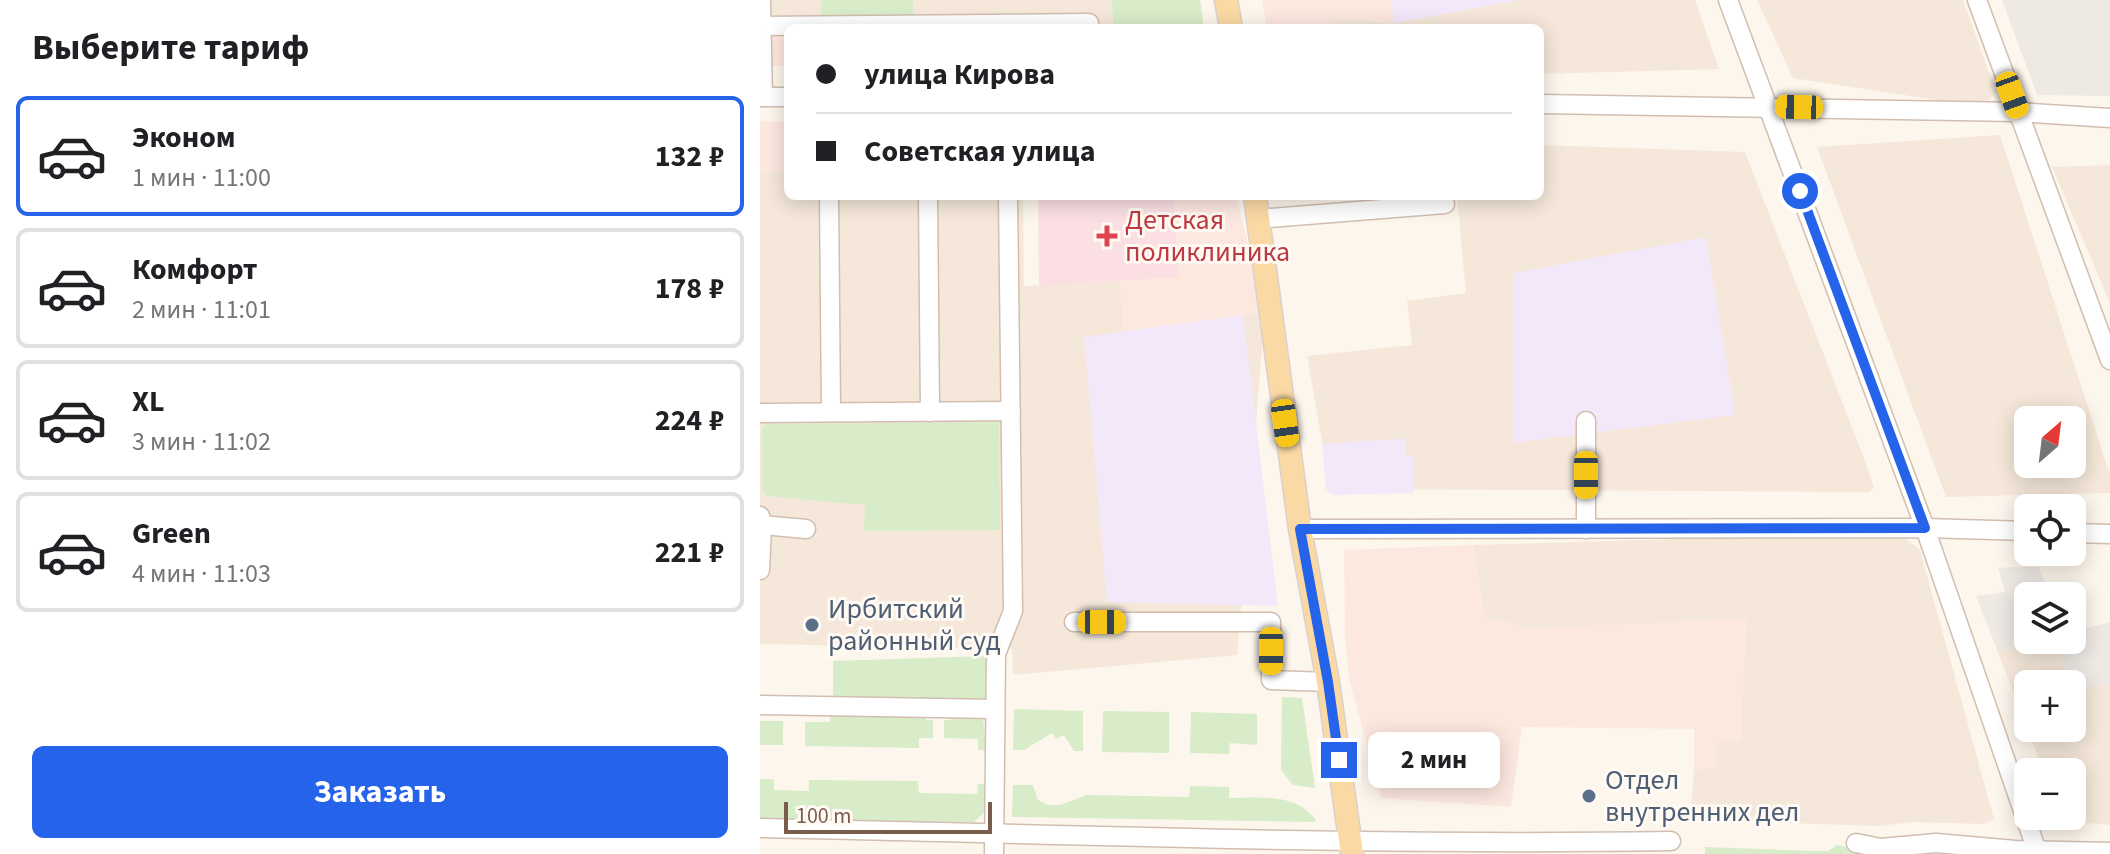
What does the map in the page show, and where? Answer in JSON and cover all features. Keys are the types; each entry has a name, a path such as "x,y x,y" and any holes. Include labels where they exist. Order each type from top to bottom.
{"main road":[{"path":"1226,0 1230,24"},
{"path":"1255,200 1300,529 1328,682 1352,848"}],"street":[{"path":"761,0 761,97 784,97"},
{"path":"1728,0 1925,528 2037,852"},
{"path":"1977,0 2110,360"},
{"path":"980,24 1089,24"},
{"path":"761,26 784,26"},
{"path":"1544,104 2018,112 2110,118"},
{"path":"829,200 831,412"},
{"path":"928,200 930,412"},
{"path":"994,854 996,654 1013,611 1008,200"},
{"path":"1257,219 1445,204"},
{"path":"760,413 1011,411"},
{"path":"1586,421 1586,529"},
{"path":"760,570 761,520 806,529"},
{"path":"1300,529 2014,531"},
{"path":"2086,533 2110,534"},
{"path":"1074,622 1271,622 1271,680 1328,682"},
{"path":"760,705 995,709"},
{"path":"760,828 993,832 1352,848 1671,841"},
{"path":"1856,843 1881,851 1936,843 2037,852 2110,852"}],"shaded area":[{"path":"760,0 1111,0 1114,24 784,24 784,29 760,34"},
{"path":"1262,0 1391,0 1394,23 1330,17 1330,24 1266,24"},
{"path":"1391,0 1519,0 1394,23"},
{"path":"1519,0 1695,0 1719,69 1544,74 1544,24 1330,24 1329,17 1394,23"},
{"path":"1757,0 1963,0 1996,92 1982,107 1793,78"},
{"path":"2002,0 2110,0 2110,96 2037,95"},
{"path":"760,34 784,34 784,66 760,66"},
{"path":"760,121 784,122 784,171 760,172"},
{"path":"2000,135 2110,475 2110,493 1946,497 1817,147"},
{"path":"1544,145 1745,152 1874,487 1869,492 1344,489 1329,480 1307,356 1412,345 1407,301 1466,293 1457,200 1544,200"},
{"path":"2110,165 2110,303 2052,167"},
{"path":"784,171 784,200 1023,200 1024,286 1120,281 1124,332 1265,312 1237,655 1013,675 1012,649 760,644 760,172"},
{"name":"Детская поликлиника","path":"1038,200 1174,200 1179,277 1039,286"},
{"path":"1174,200 1237,200 1265,312 1124,332 1120,281 1179,276"},
{"path":"1706,237 1735,415 1513,443 1513,273"},
{"path":"1243,315 1278,606 1107,602 1084,337"},
{"path":"1406,438 1406,456 1413,456 1413,493 1333,495 1326,489 1322,444"},
{"path":"1886,533 1906,539 1920,550 1994,819 1984,824 1914,822 1878,826 1690,820 1694,770 1715,766 1716,740 1740,741 1746,619 1531,629 1484,617 1473,545"},
{"path":"1473,545 1484,617 1531,629 1746,618 1740,741 1716,740 1715,766 1694,770 1694,729 1522,727 1511,807 1381,798 1349,678 1344,550"},
{"path":"2039,567 2045,582 2014,582 2014,650 1997,650 1976,596 2005,592 1998,568"},
{"path":"2110,622 2110,686 2086,686 2086,670 2066,670 2061,654 2086,654 2086,628"},
{"path":"1997,650 2014,650 2014,654 2061,654 2066,670 2014,670 2014,694"},
{"path":"2086,686 2110,686 2110,825 2086,823 2086,758 2039,758 2032,742 2086,742"}],"green space":[{"path":"821,0 913,0 913,16 821,17"},
{"path":"1111,0 1200,0 1203,24 1114,24"},
{"path":"999,422 1000,530 864,531 865,505 767,496 763,492 762,429 766,424"},
{"path":"986,656 985,701 833,699 833,661"},
{"path":"1282,697 1302,698 1315,788 1293,785 1281,770"},
{"path":"1014,709 1083,711 1083,751 1074,751 1064,735 1056,739 1052,733 1024,750 1013,750"},
{"path":"952,711 983,717 986,750 978,750 978,739 944,738 944,720 951,720"},
{"path":"1103,711 1169,712 1169,753 1102,752"},
{"path":"830,712 926,714 926,720 933,720 933,738 919,738 919,748 805,746 805,722 830,722"},
{"path":"1191,712 1257,714 1257,745 1230,743 1229,754 1190,753"},
{"path":"760,721 783,721 783,745 760,745"},
{"path":"760,779 774,779 774,790 809,791 809,780 918,781 919,793 977,794 978,784 985,784 985,812 974,822 760,819"},
{"path":"1013,785 1033,785 1038,800 1047,805 1060,805 1087,795 1189,797 1190,786 1229,787 1229,798 1288,801 1308,811 1316,820 1012,817"},
{"path":"1837,845 1857,849 1857,854 1705,854 1705,847 1828,851"}],"place":[{"name":"Детская поликлиника","path":"1107,236"},
{"name":"Ирбитский районный суд","path":"812,625"},
{"name":"Отдел внутренних дел","path":"1589,796"}],"route":[{"path":"1339,760 1300,529 1925,528 1800,191"}]}
